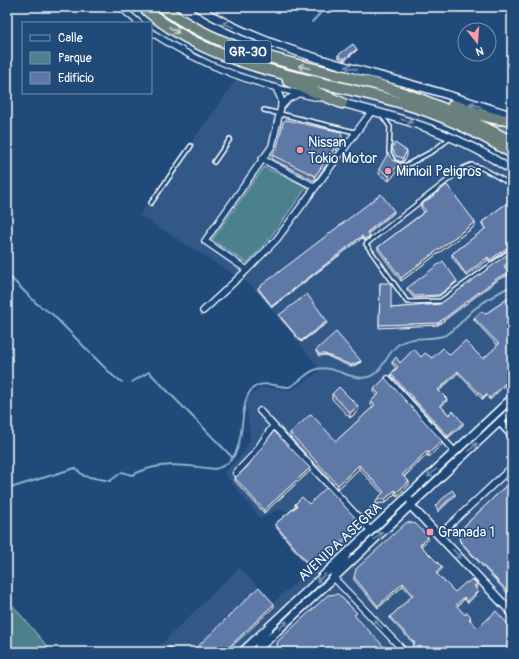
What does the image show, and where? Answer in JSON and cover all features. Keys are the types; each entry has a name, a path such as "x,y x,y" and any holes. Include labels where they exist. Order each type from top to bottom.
{"highway":[{"name":"GR-30","path":"143,7 170,27 202,46 234,60 265,70 344,88 431,112 482,136 512,153"},
{"name":"GR-30","path":"162,7 212,37 248,52 409,95 475,122 512,142"},
{"path":"265,70 277,77 299,84 342,103"},
{"path":"409,95 423,95 478,114 502,120 512,118"}],"street":[{"path":"120,7 137,22"},
{"path":"197,7 221,22 260,39 316,58 426,88 508,114 512,118"},
{"path":"152,33 202,62 234,75 278,89 380,113 452,137 464,142 512,171"},
{"path":"247,270 205,241 272,146 281,107 281,99 278,89"},
{"path":"281,107 288,99 298,94"},
{"path":"204,311 247,270 276,239 372,111"},
{"path":"262,159 316,187"},
{"path":"388,379 461,458"},
{"name":"AVENIDA ASEGRA","path":"242,652 512,398"},
{"name":"AVENIDA ASEGRA","path":"259,651 512,410"},
{"path":"260,411 371,530"},
{"path":"488,421 500,422 512,435"},
{"path":"236,473 254,454 273,426"},
{"path":"439,535 512,467"},
{"path":"420,484 411,506 512,613"},
{"path":"348,553 343,563 333,574 334,578 405,652"},
{"path":"259,651 261,640 266,635 271,625"}],"lane":[{"path":"264,110 355,132"},
{"path":"380,113 390,127 389,152 394,163 405,166 433,151 452,137"},
{"path":"214,162 230,139"},
{"path":"151,203 191,146"},
{"path":"511,184 482,168 471,165 366,244 407,302 441,301 512,250"}],"shaded area":[{"path":"242,72 354,98 419,117 480,146 512,165 512,652 116,652 159,646 239,568 274,602 328,553 290,511 277,510 261,519 224,473 245,451 250,438 246,399 261,387 291,390 320,371 252,286 139,215"}],"green space":[{"path":"489,120 512,125 512,136 489,122"},
{"path":"264,167 307,187 270,238 247,263 212,240"},
{"path":"7,599 9,601 52,652 7,652"}],"building":[{"path":"353,44 357,49 344,59 338,55"},
{"path":"286,120 341,132 342,138 315,176 272,155 277,148 283,122"},
{"path":"395,143 407,151 403,158 396,156 392,148"},
{"path":"388,153 392,160 400,163 389,176 379,169"},
{"path":"447,185 475,222 401,278 378,247 426,211 421,205"},
{"path":"381,194 394,211 367,232 370,236 365,239 362,236 272,306 258,288"},
{"path":"512,199 512,245 490,260 488,257 466,274 452,254 486,228 482,222"},
{"path":"512,251 512,259 504,266 509,273 499,277 438,323 379,325 380,283 391,283 391,308 440,304"},
{"path":"443,261 457,281 439,295 414,296 407,288"},
{"path":"307,294 327,321 301,341 279,315"},
{"path":"512,296 512,381 507,386 505,383 490,398 486,394 483,397 458,371 438,390 447,399 440,405 449,415 453,411 463,423 448,436 391,374 398,367 392,362 396,357 400,363 414,349 421,357 425,353 432,358 443,348 450,355 465,341 483,359 499,344 474,318 482,311 485,314"},
{"path":"336,332 361,361 351,365 325,354 319,354 316,350"},
{"path":"385,378 442,441 429,453 427,451 402,475 409,481 397,492 395,490 385,499 376,500 384,492 359,465 338,485 290,433 311,414 336,441 375,405 371,401 379,394 374,389"},
{"path":"339,387 358,406 350,413 332,394"},
{"path":"274,431 310,468 264,510 235,478 247,467"},
{"path":"512,480 512,596 460,541 458,532"},
{"path":"327,487 361,524 335,548 333,547 310,566 275,524 297,506 295,504 302,497 309,504"},
{"path":"452,490 455,494 438,510 435,506"},
{"path":"375,503 379,508 373,514 369,509"},
{"path":"407,522 416,524 428,537 420,545 442,567 436,573 455,592 466,582 467,583 472,579 477,584 474,586 478,591 468,601 464,597 456,605 465,615 467,612 471,617 469,619 478,628 496,611 512,629 512,652 417,652 412,647 415,643 390,617 413,595 403,583 378,606 354,577 356,569"},
{"path":"259,587 274,604 224,652 192,652"},
{"path":"338,594 357,613 354,615 389,652 279,651 277,644 278,641 328,595"}],"waterway":[{"path":"312,22 326,7"},
{"path":"7,274 37,304 52,314 113,376 122,382"},
{"path":"7,489 75,468 84,476 110,481 122,472 132,475 162,466 182,465 214,469 227,463 235,454 242,427 246,401 251,391 259,385 266,384 289,387 314,370 324,368 355,377 368,377 378,371 391,352 399,344 404,341 440,337 450,333 473,310 512,286"},
{"path":"132,382 149,372 232,457"}],"place":[{"name":"Nissan Tokio Motor","path":"300,150"},
{"name":"Minioil Peligros","path":"388,171"},
{"name":"Granada 1","path":"430,532"}]}
